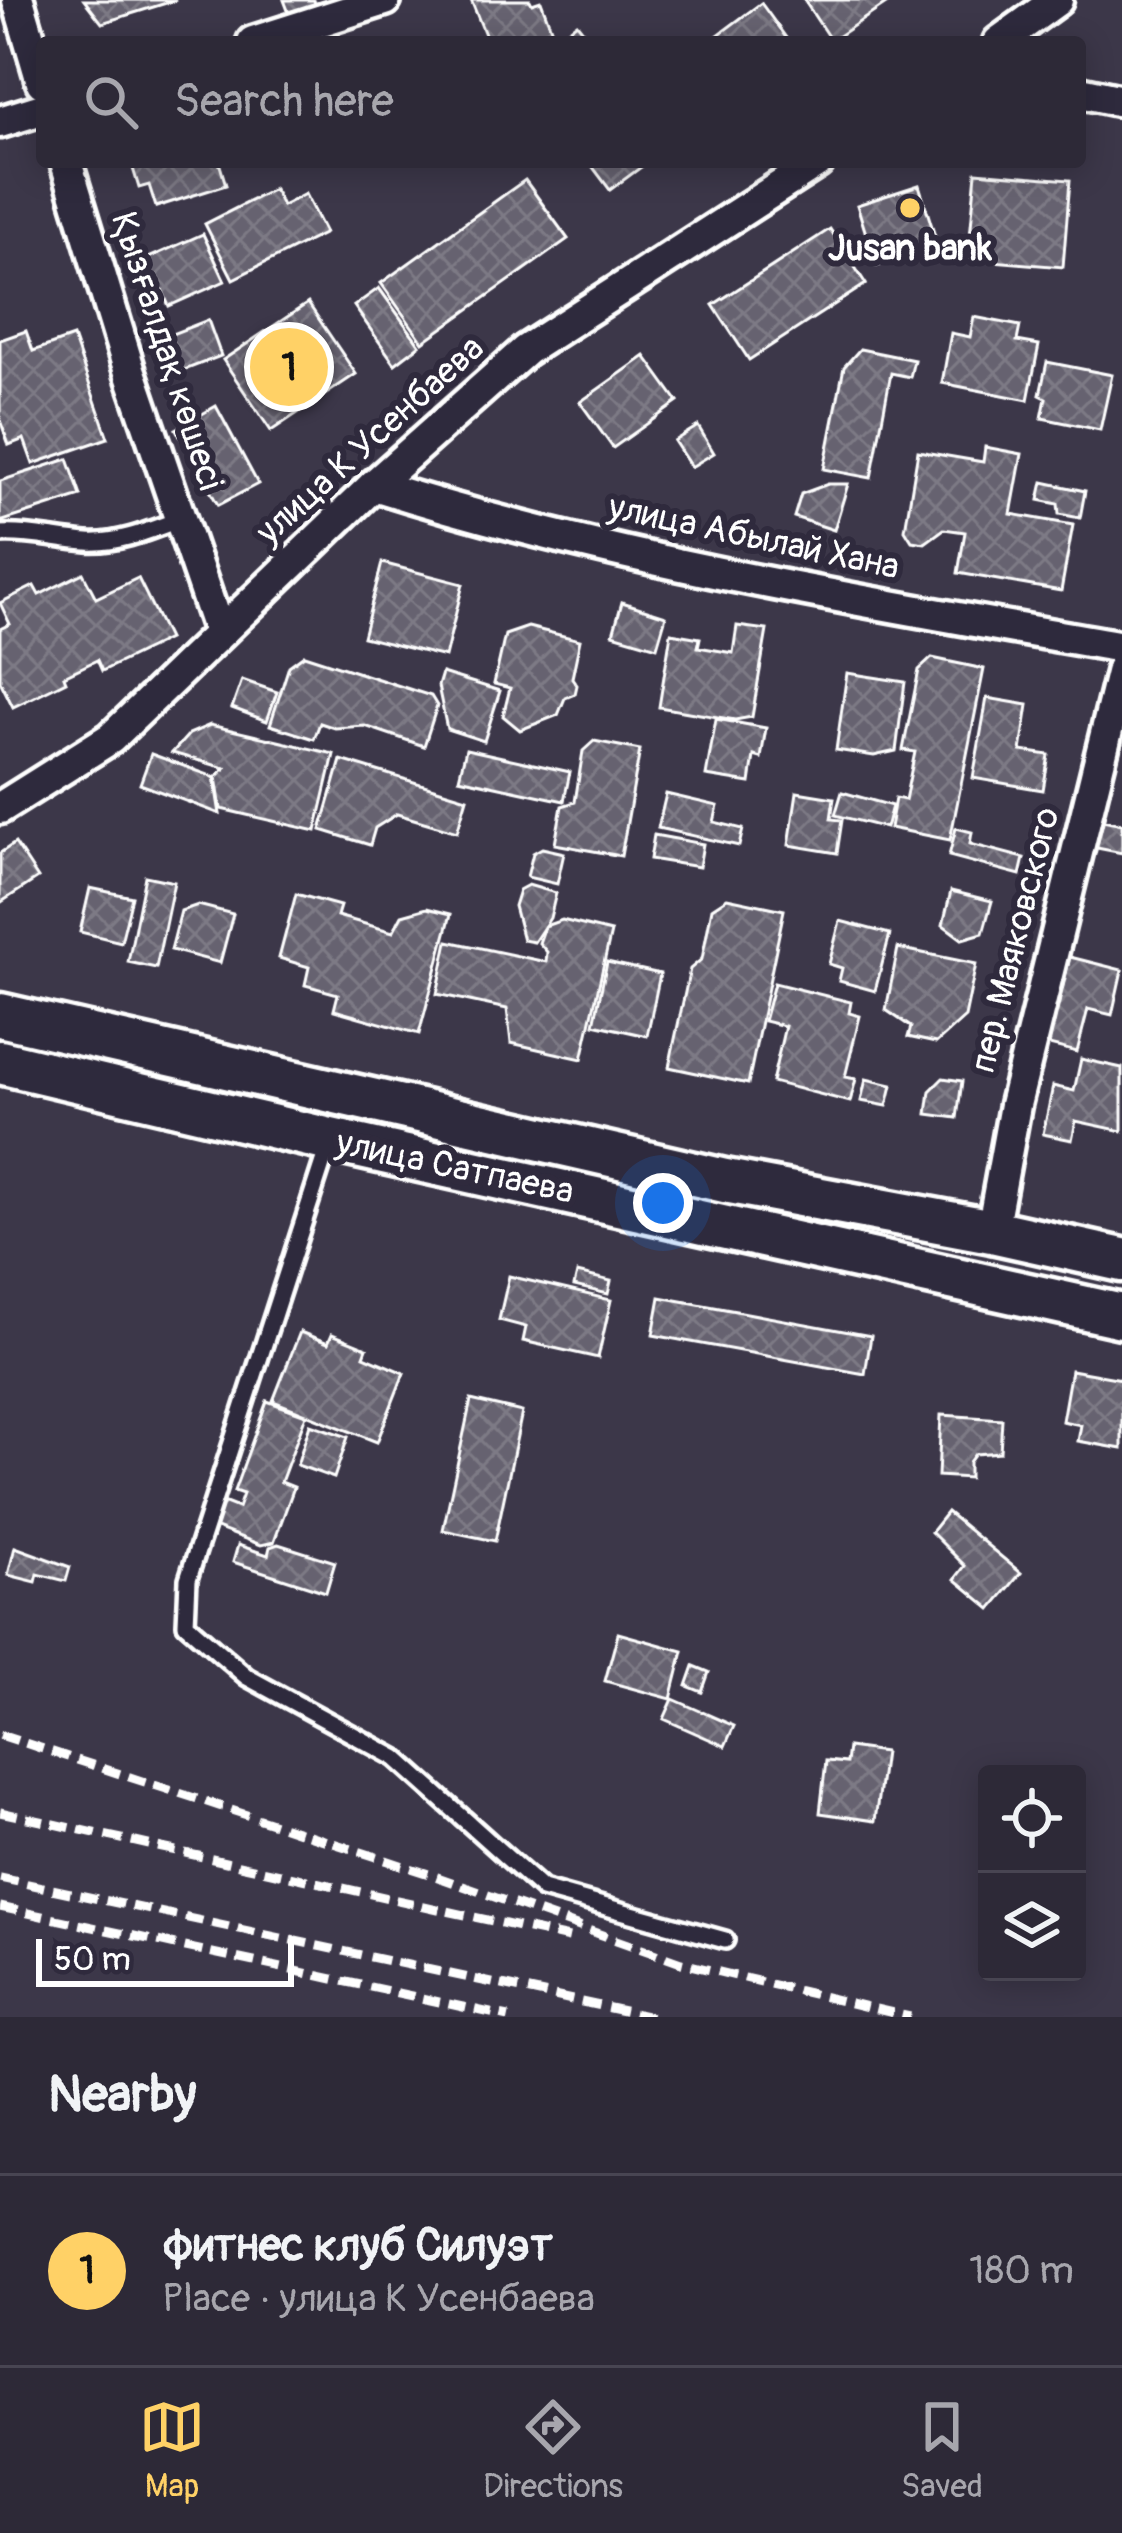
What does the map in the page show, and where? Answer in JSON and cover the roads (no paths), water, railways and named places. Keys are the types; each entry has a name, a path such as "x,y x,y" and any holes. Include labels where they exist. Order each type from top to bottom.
{"street":[{"path":"17,0 36,62"},
{"path":"272,36 385,0"},
{"path":"1007,36 1057,0"},
{"path":"1086,93 1122,101"},
{"path":"0,122 36,111"},
{"name":"Қызғалдақ көшесі","path":"68,168 129,369 219,632"},
{"name":"улица К Усенбаева","path":"0,808 111,738 374,484 526,350 809,168"},
{"name":"улица Абылай Хана","path":"374,484 442,506 788,588 1122,647"},
{"name":"пер. Маяковского","path":"992,1231 1015,1105 1122,669"},
{"name":"улица Сатпаева","path":"0,1015 725,1181 1122,1260"},
{"name":"улица Сатпаева","path":"0,1062 1122,1316"}],"lane":[{"path":"0,534 21,532 92,542 135,535 180,519"},
{"path":"330,1140 188,1580 186,1624 247,1677 396,1758 542,1889 725,1940"}],"railway":[{"path":"0,1735 432,1875 681,1963 910,2017"},
{"path":"0,1812 569,1938"},
{"path":"0,1878 652,2017"},
{"path":"0,1907 509,2017"}],"place":[{"name":"Jusan bank","path":"910,208"},
{"name":"фитнес клуб Силуэт","path":"289,367"}]}
